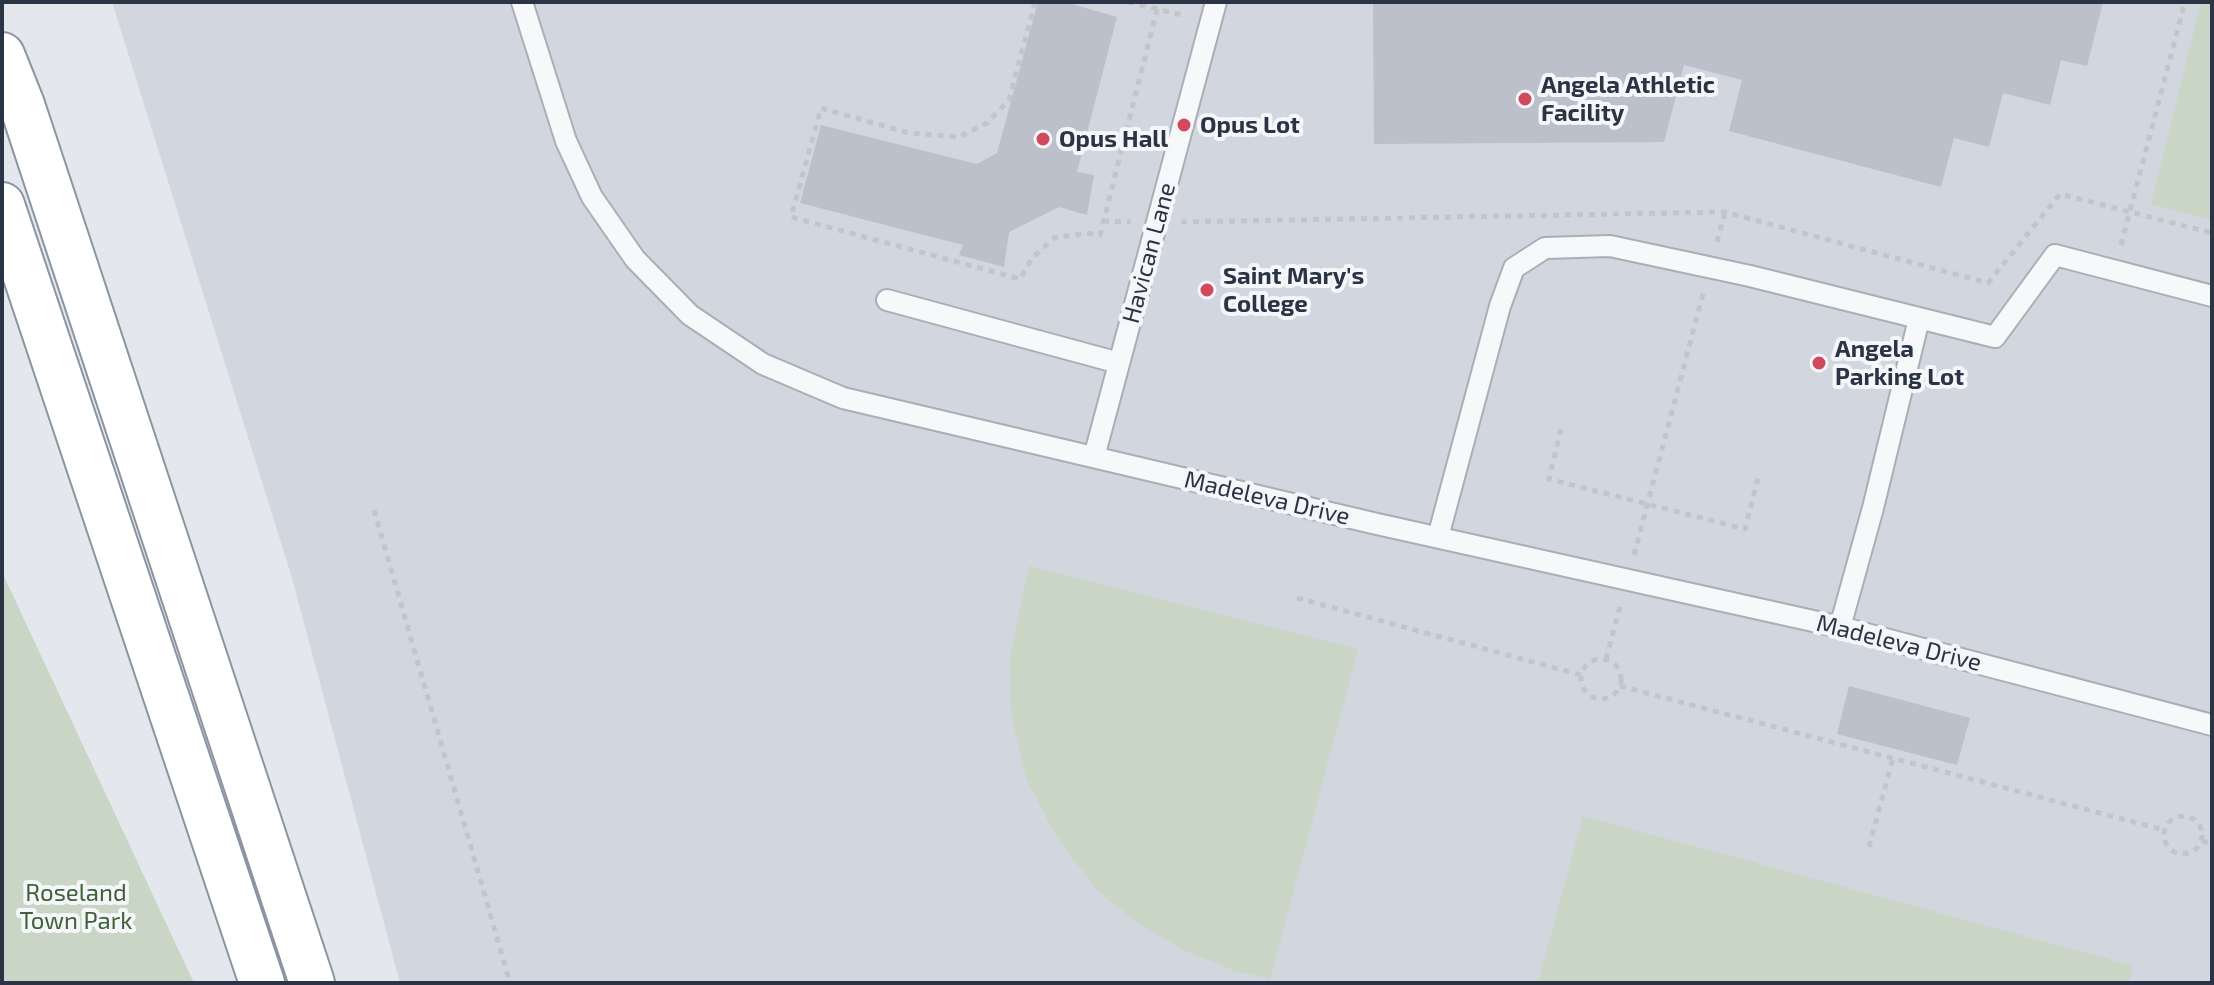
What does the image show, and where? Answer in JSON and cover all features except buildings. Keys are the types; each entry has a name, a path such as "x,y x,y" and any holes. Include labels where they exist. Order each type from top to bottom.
{"highway":[{"path":"2,55 22,105 312,983"},
{"path":"2,205 262,983"}],"lane":[{"name":"Madeleva Drive","path":"522,2 566,141 592,197 635,259 690,315 763,364 843,398 1840,627 2212,725"},
{"name":"Havican Lane","path":"1094,457 1213,12"},
{"path":"1438,537 1500,306 1514,268 1545,248 1610,246 1995,337 2055,255 2212,296"},
{"path":"887,300 1119,363"},
{"path":"1840,627 1877,494 1919,319"}],"path":[{"path":"1035,2 1009,100 987,123 959,137 909,133 821,108 791,217 1020,279 1032,258 1054,238 1086,233 1100,235 1158,6"},
{"path":"1128,2 1213,12"},
{"path":"2115,270 2185,2"},
{"path":"1103,221 1725,212 1988,283 2060,194 2212,233"},
{"path":"1606,659 1725,212"},
{"path":"1561,429 1549,479 1745,529 1758,478"},
{"path":"374,510 510,983"},
{"path":"1297,598 1581,675"},
{"path":"1606,659 1617,667 1620,686 1611,697 1598,699 1582,688 1581,675 1588,664 1606,659"},
{"path":"1620,686 2164,830"},
{"path":"1869,847 1893,758"},
{"path":"2189,817 2199,823 2202,841 2188,854 2174,853 2165,843 2164,830 2171,820 2189,817"},
{"path":"2202,841 2212,844"}],"shaded area":[{"name":"Saint Mary's College","path":"112,2 2212,2 2212,983 400,983 292,578"}],"green space":[{"path":"2201,2 2212,2 2212,220 2151,204"},
{"path":"1029,566 1358,649 1270,979 1235,971 1183,950 1132,919 1095,888 1056,836 1026,778 1011,713 1010,657"},
{"name":"Roseland Town Park","path":"2,572 194,983 2,983"},
{"path":"1583,816 2134,966 2129,983 1538,983"}],"place":[{"name":"Angela Athletic Facility","path":"1525,99"},
{"name":"Opus Lot","path":"1184,125"},
{"name":"Opus Hall","path":"1043,139"},
{"name":"Saint Mary's College","path":"1207,290"},
{"name":"Angela Parking Lot","path":"1819,363"}]}
